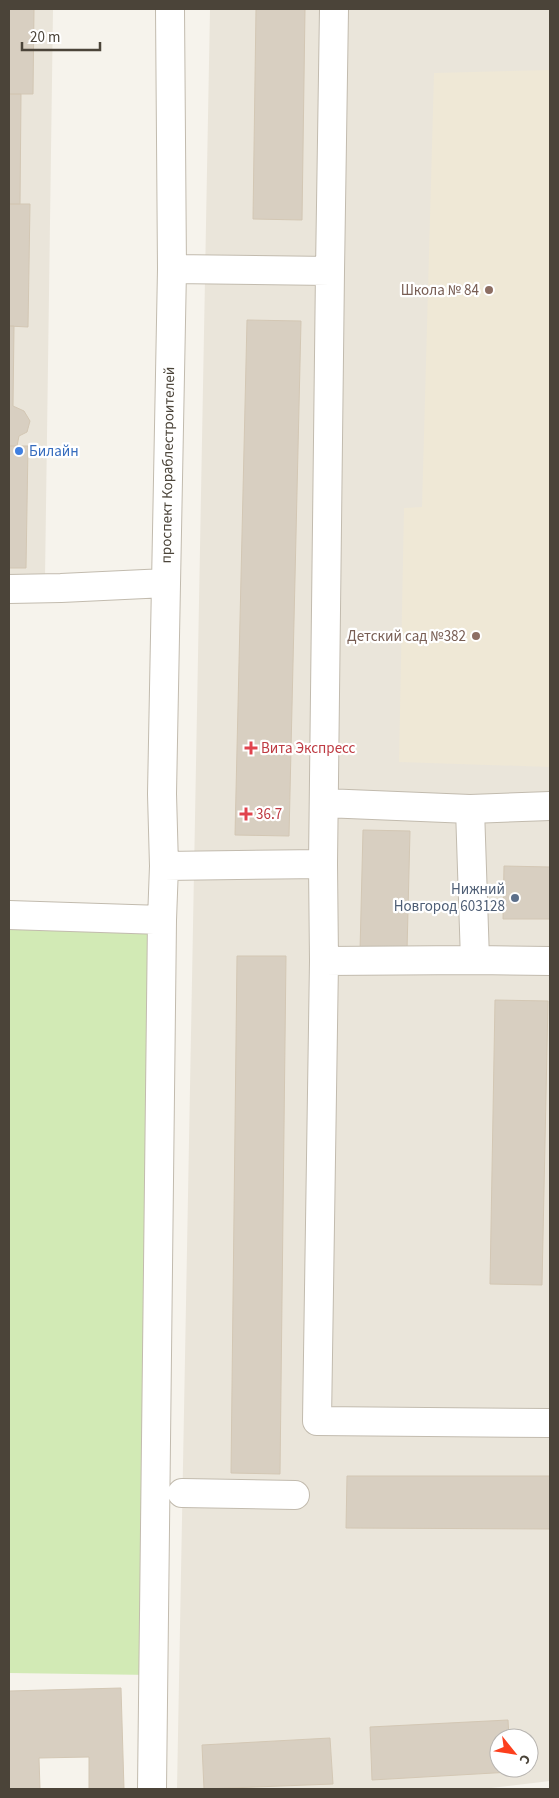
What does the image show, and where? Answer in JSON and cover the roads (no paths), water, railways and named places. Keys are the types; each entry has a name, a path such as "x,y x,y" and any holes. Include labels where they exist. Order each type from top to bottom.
{"street":[{"name":"проспект Кораблестроителей","path":"152,1789 164,866 162,794 172,269 170,9"},
{"path":"334,9 317,1421 550,1423"},
{"path":"172,269 330,271"},
{"path":"9,589 166,583"},
{"path":"324,803 470,809 550,806"},
{"path":"470,809 475,960"},
{"path":"164,866 323,864"},
{"path":"9,915 162,920"},
{"path":"324,961 550,961"},
{"path":"182,1493 295,1496"}],"place":[{"name":"Школа № 84","path":"489,290"},
{"name":"Билайн","path":"19,451"},
{"name":"Детский сад №382","path":"476,636"},
{"name":"Вита Экспресс","path":"251,748"},
{"name":"36.7","path":"246,814"},
{"name":"Нижний Новгород 603128","path":"515,898"}]}
